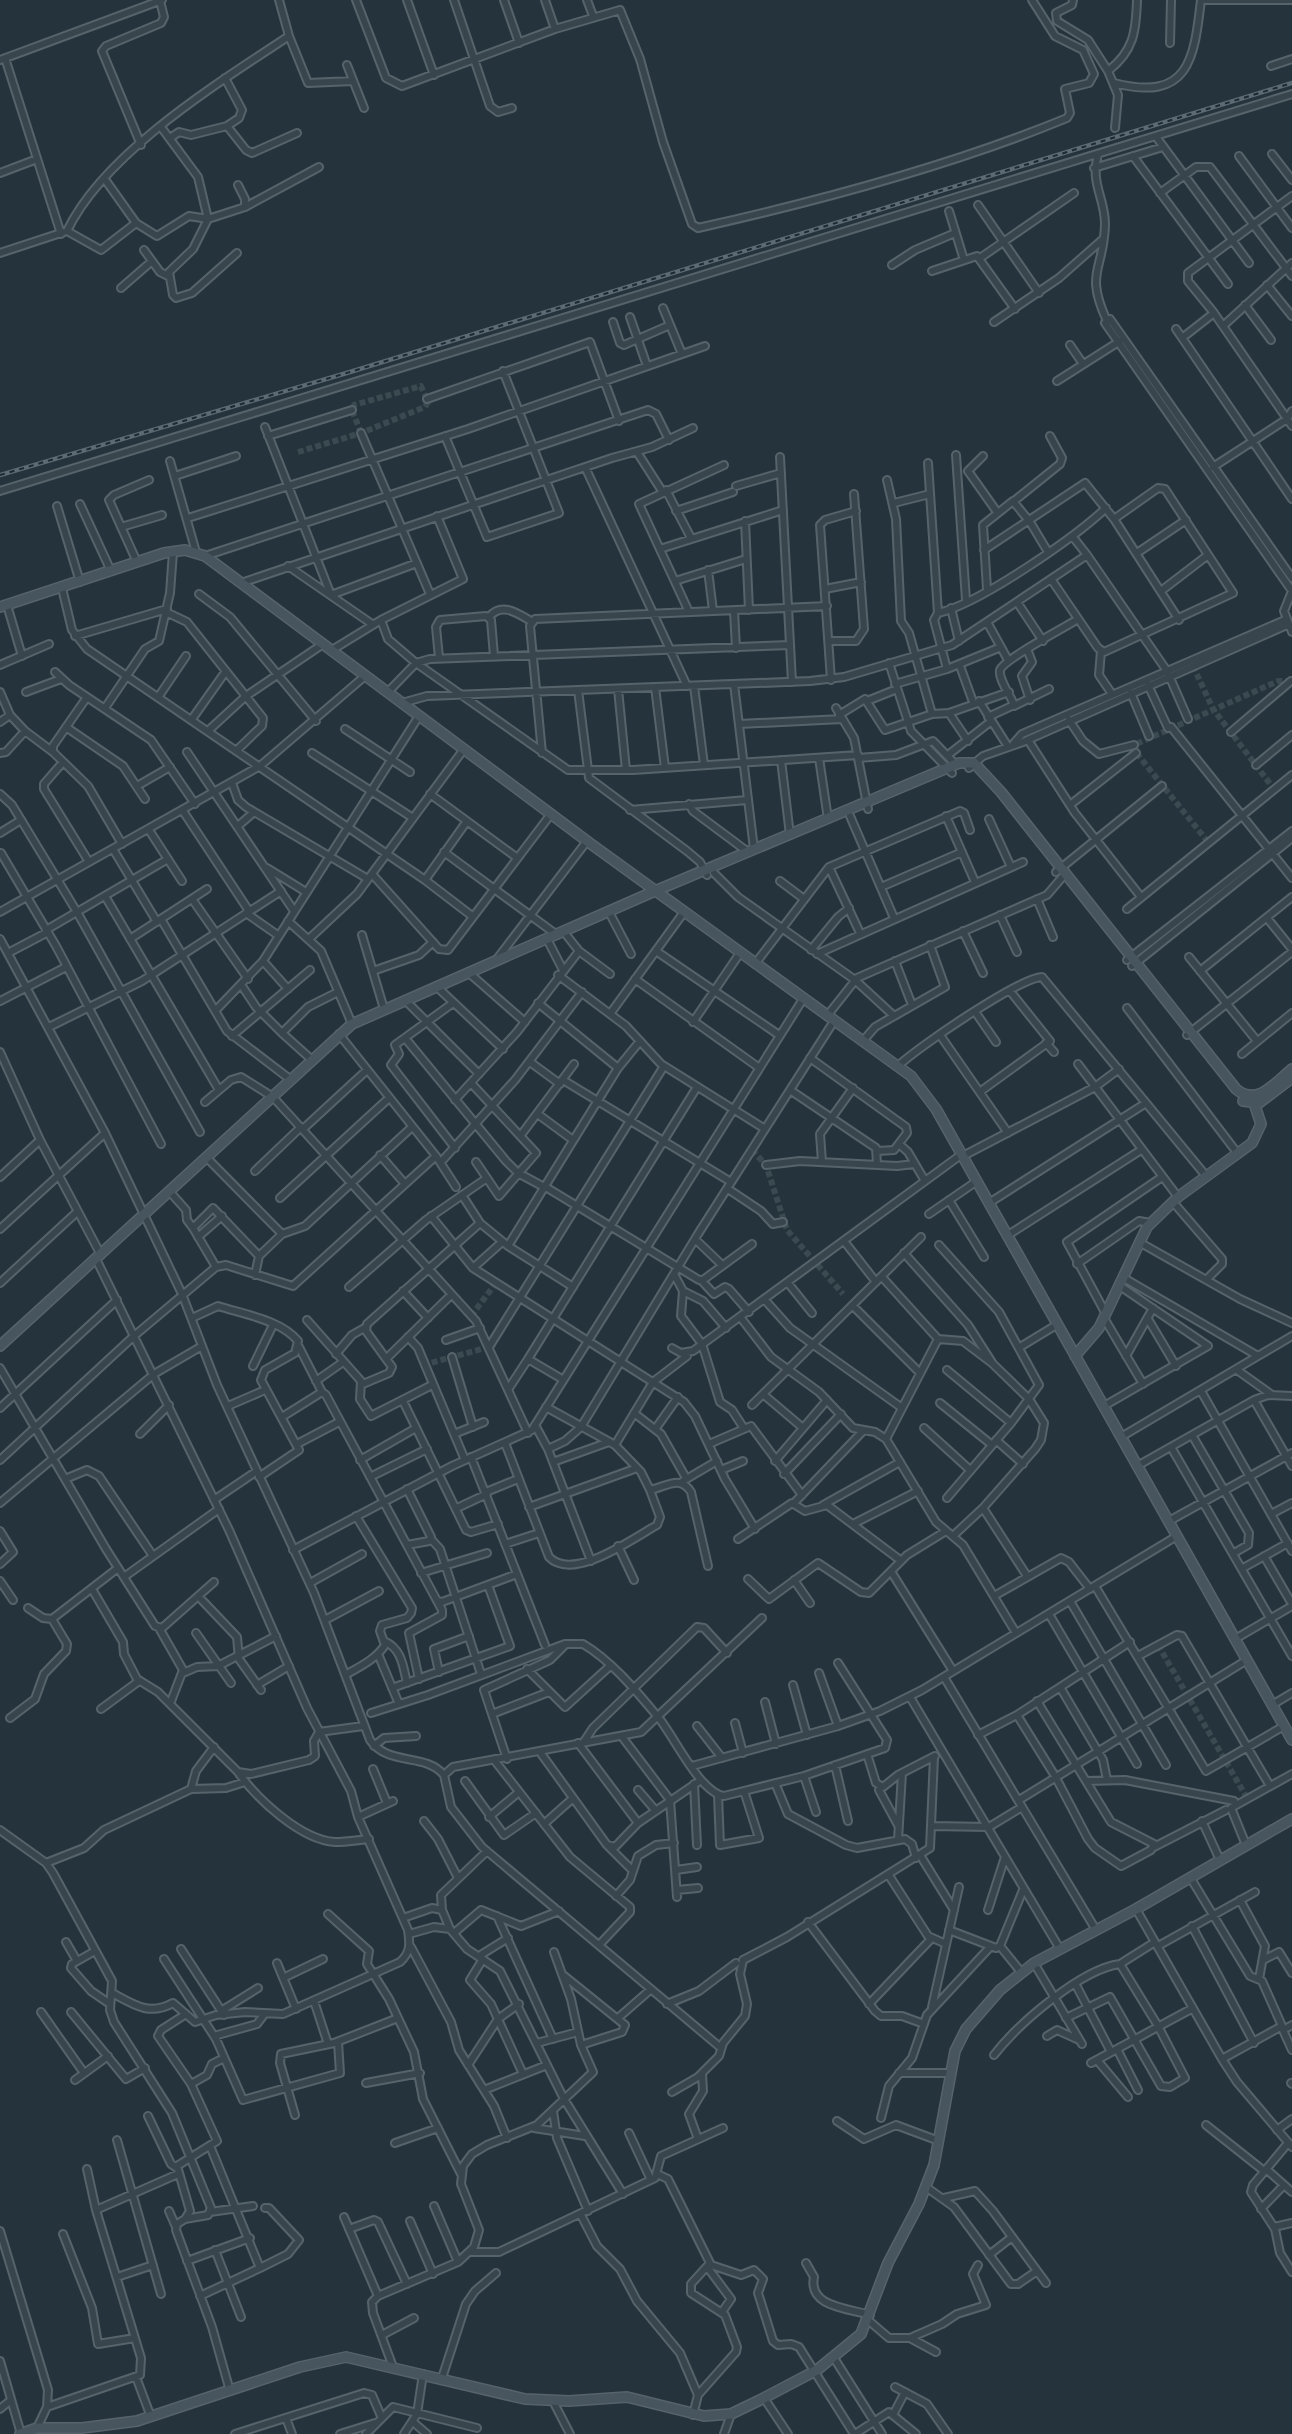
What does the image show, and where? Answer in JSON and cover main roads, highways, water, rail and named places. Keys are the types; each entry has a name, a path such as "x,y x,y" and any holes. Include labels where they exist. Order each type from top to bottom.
{"tunnel":[{"path":"298,452 361,433 425,407 428,402 421,386 354,405 352,410 361,433"},
{"path":"1193,666 1213,709 1274,789"},
{"path":"1208,842 1134,750 1134,745 1278,681 1292,681"},
{"path":"752,1150 766,1165 787,1230 843,1294"},
{"path":"471,1316 496,1283"},
{"path":"423,1365 489,1347"},
{"path":"1158,1645 1247,1798"}],"railway":[{"path":"0,475 350,372 1292,83"}]}
